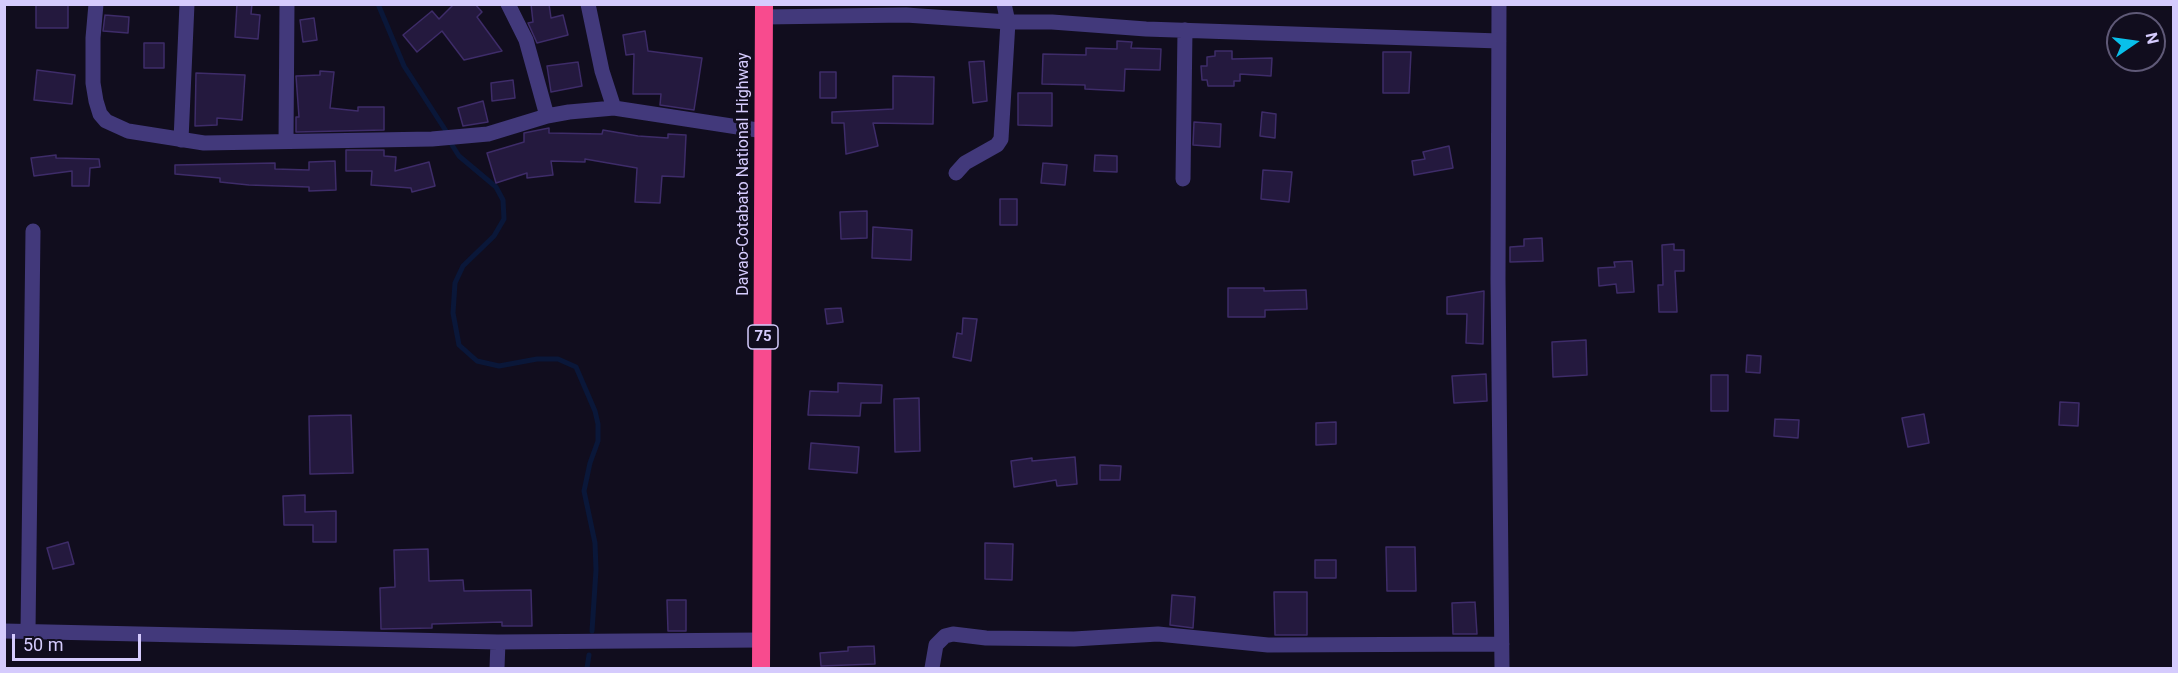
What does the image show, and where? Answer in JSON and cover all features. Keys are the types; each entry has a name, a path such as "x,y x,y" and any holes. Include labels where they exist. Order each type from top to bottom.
{"highway":[{"name":"Davao-Cotabato National Highway","path":"761,669 764,11"}],"street":[{"path":"96,4 93,83 100,114 112,126 128,131 204,143 411,140 488,134 547,116 614,108 764,131"},
{"path":"181,140 187,4"},
{"path":"286,141 287,4"},
{"path":"508,4 526,40 547,116"},
{"path":"588,4 602,71 614,108"},
{"path":"957,173 965,163 997,145 1001,139 1008,22 1004,4"},
{"path":"1499,4 1498,291 1502,669"},
{"path":"764,11 906,15 1185,30 1499,41"},
{"path":"1184,179 1185,30"},
{"path":"28,631 33,231"},
{"path":"4,631 498,642 761,640"},
{"path":"932,669 936,645 945,636 953,634 986,638 1074,639 1158,634 1268,645 1502,644"},
{"path":"497,669 498,642"}],"building":[{"path":"36,4 68,4 68,28 36,28"},
{"path":"237,4 252,4 251,14 260,15 258,39 235,37"},
{"path":"454,4 475,4 482,12 477,17 502,51 464,60 442,31 417,52 403,35 432,11 439,19"},
{"path":"531,4 549,4 551,18 563,15 568,35 537,43 528,23 533,22"},
{"path":"105,15 129,17 128,33 103,31"},
{"path":"314,18 317,40 303,42 300,20"},
{"path":"645,31 648,51 702,58 694,110 660,105 661,94 633,94 634,54 626,55 623,35"},
{"path":"1117,41 1132,42 1131,48 1161,49 1160,70 1125,69 1124,91 1085,89 1085,85 1042,84 1043,54 1086,55 1086,48 1117,49"},
{"path":"144,43 164,43 164,68 144,68"},
{"path":"1215,51 1232,51 1232,59 1272,58 1271,76 1240,74 1240,81 1234,81 1234,86 1208,86 1207,80 1202,80 1201,66 1207,66 1207,57 1215,56"},
{"path":"1383,52 1411,52 1409,93 1383,93"},
{"path":"984,61 987,101 973,103 969,62"},
{"path":"578,62 582,86 551,92 547,66"},
{"path":"37,70 75,75 72,104 34,100"},
{"path":"320,71 334,72 330,108 358,111 358,107 384,107 384,130 296,132 296,117 299,117 296,76 320,75"},
{"path":"820,72 836,72 836,98 820,98"},
{"path":"196,73 245,75 242,120 217,118 217,125 195,126"},
{"path":"893,76 934,77 933,124 873,123 878,146 846,154 844,123 832,123 832,112 893,109"},
{"path":"513,80 515,98 492,101 491,83"},
{"path":"1018,93 1052,93 1052,126 1018,125"},
{"path":"483,101 488,122 463,126 458,108"},
{"path":"1262,112 1276,114 1275,138 1260,136"},
{"path":"1194,122 1221,124 1220,147 1193,145"},
{"path":"549,128 549,133 602,134 603,130 668,138 668,134 686,135 684,177 662,176 660,203 635,202 637,168 585,159 585,162 551,161 553,175 527,178 527,173 496,183 487,153 524,142 524,133"},
{"path":"1449,146 1453,168 1414,175 1412,161 1425,159 1423,152"},
{"path":"346,150 384,150 384,156 396,157 395,171 429,162 435,186 412,192 411,188 371,185 372,171 346,171"},
{"path":"56,155 56,158 99,159 100,167 90,168 89,186 72,186 72,171 34,176 31,158"},
{"path":"1095,155 1117,156 1117,172 1094,171"},
{"path":"335,161 336,190 309,191 309,187 249,185 220,182 220,178 175,174 175,165 275,163 275,169 309,170 309,162"},
{"path":"1043,163 1067,165 1065,185 1041,183"},
{"path":"1263,170 1292,172 1289,202 1261,199"},
{"path":"1000,199 1017,199 1017,225 1000,225"},
{"path":"867,211 867,238 841,239 840,212"},
{"path":"873,227 912,230 911,260 872,258"},
{"path":"1542,238 1543,261 1510,262 1510,247 1524,246 1524,239"},
{"path":"1674,244 1674,250 1684,250 1684,271 1675,271 1677,312 1659,312 1658,285 1663,285 1662,245"},
{"path":"1632,261 1634,292 1617,293 1616,284 1599,286 1598,268 1615,267 1614,262"},
{"path":"1228,288 1264,288 1264,291 1306,290 1307,309 1265,310 1265,317 1228,317"},
{"path":"1484,291 1483,344 1466,343 1467,314 1447,314 1447,297"},
{"path":"841,308 843,322 827,324 825,309"},
{"path":"963,318 977,319 971,361 953,357 957,333 962,334"},
{"path":"1586,340 1587,375 1553,377 1552,342"},
{"path":"1747,355 1761,356 1760,373 1746,372"},
{"path":"1486,374 1487,401 1454,403 1452,376"},
{"path":"1711,375 1728,375 1728,411 1711,411"},
{"path":"838,383 882,385 881,403 861,403 860,416 808,415 810,391 838,392"},
{"path":"919,398 920,451 895,452 894,399"},
{"path":"2060,402 2079,403 2078,426 2059,425"},
{"path":"1924,414 1929,443 1908,447 1902,418"},
{"path":"351,415 353,473 310,474 309,416"},
{"path":"1775,419 1799,420 1798,438 1774,436"},
{"path":"1336,422 1336,444 1316,445 1316,423"},
{"path":"811,443 859,447 857,473 809,469"},
{"path":"1075,457 1077,484 1057,486 1056,480 1014,487 1011,461"},
{"path":"1100,465 1121,466 1120,480 1100,480"},
{"path":"305,495 305,512 336,511 336,542 313,542 313,525 284,525 283,496"},
{"path":"68,542 74,564 53,569 47,548"},
{"path":"985,543 1013,544 1012,580 985,579"},
{"path":"1386,547 1415,547 1416,591 1387,591"},
{"path":"428,549 429,581 463,580 464,591 531,590 532,626 502,626 502,622 432,624 432,628 381,629 380,588 395,587 394,550"},
{"path":"1315,560 1336,560 1336,578 1315,578"},
{"path":"1274,592 1307,592 1307,635 1275,635"},
{"path":"1172,595 1195,597 1193,628 1170,625"},
{"path":"667,600 686,600 686,631 668,631"},
{"path":"1475,602 1477,634 1453,634 1452,603"},
{"path":"874,646 875,664 821,666 820,653 848,651 848,647"}],"waterway":[{"path":"378,4 404,66 446,131"},
{"path":"452,145 459,156 496,187 503,200 504,219 494,236 463,266 455,283 453,313 459,345 477,361 499,366 537,359 558,359 576,367 595,411 598,441 584,491 595,543 596,570 592,631"},
{"path":"587,668 589,655"}]}
